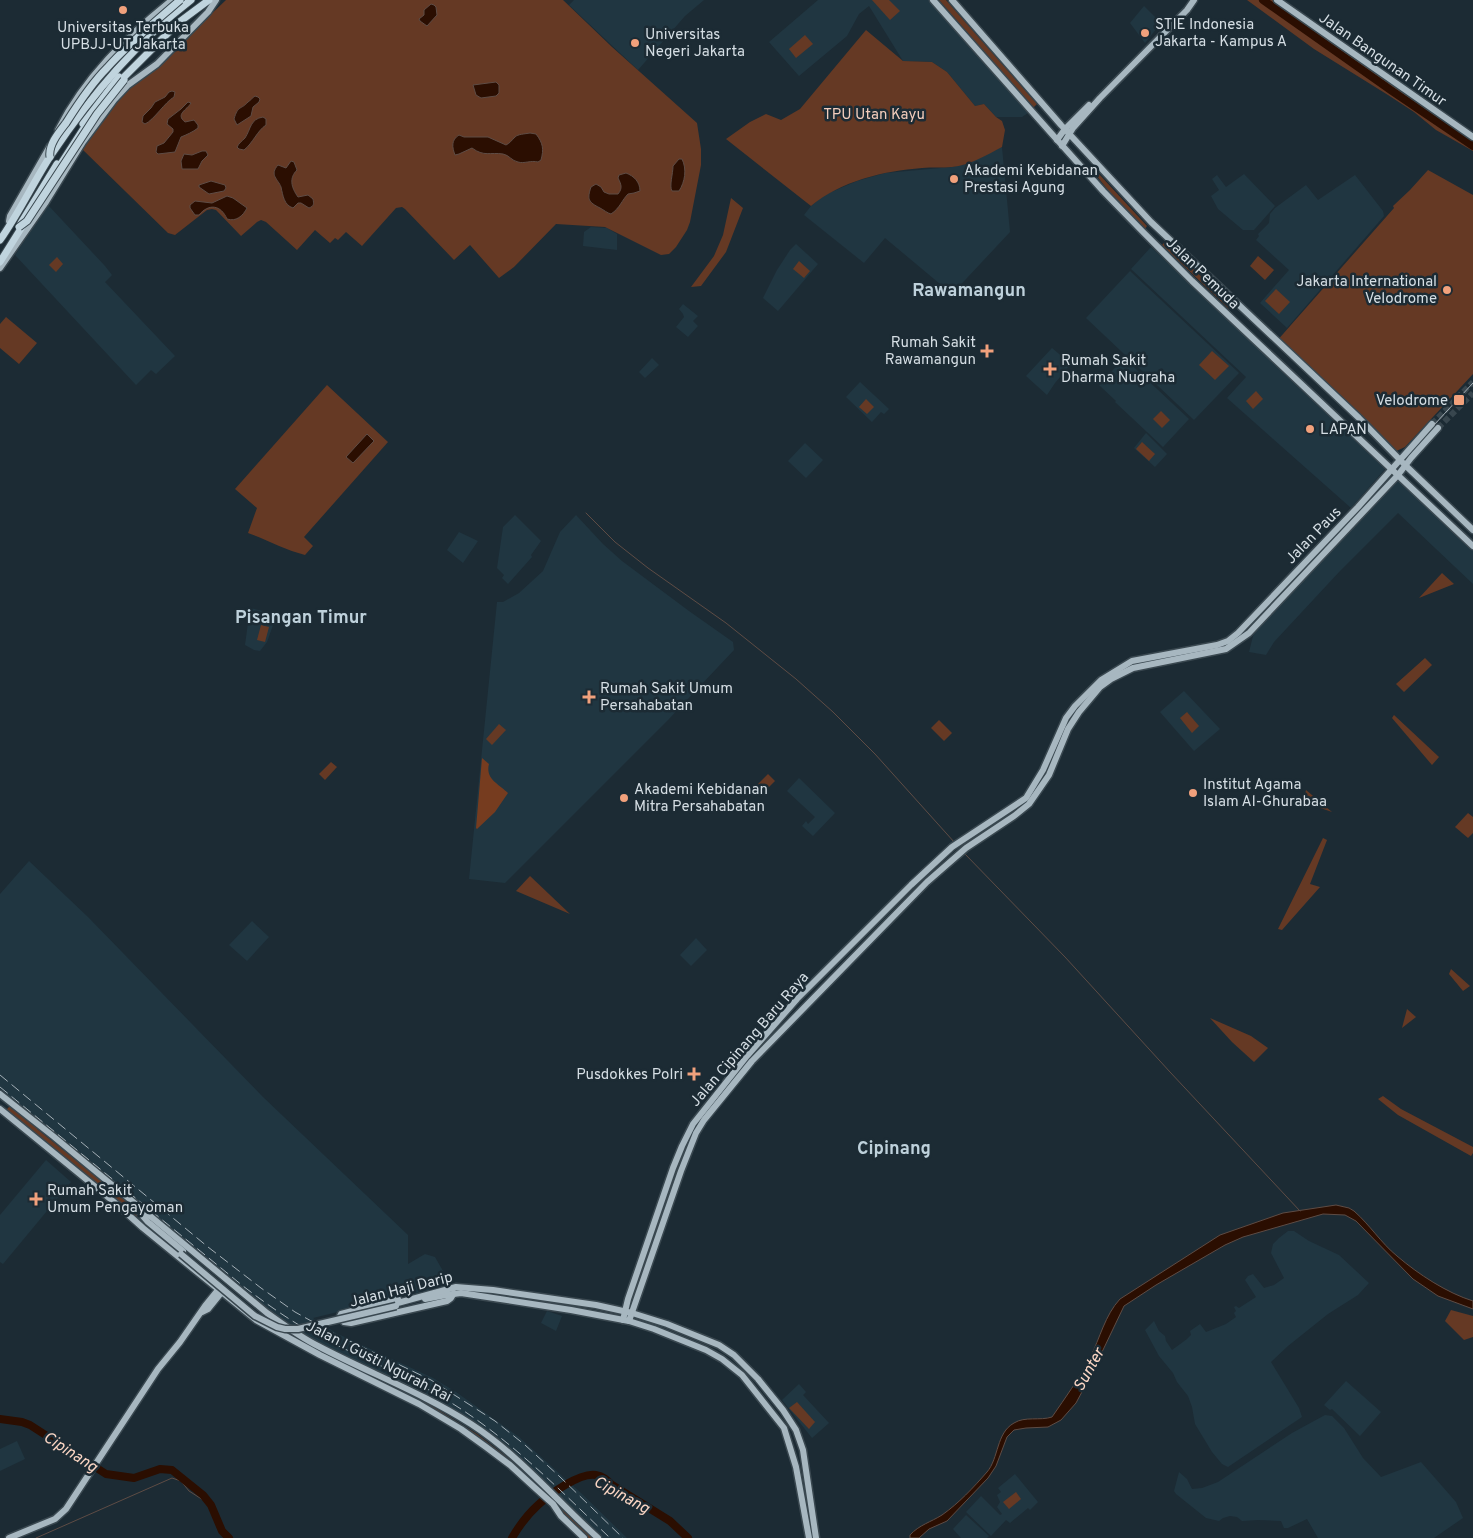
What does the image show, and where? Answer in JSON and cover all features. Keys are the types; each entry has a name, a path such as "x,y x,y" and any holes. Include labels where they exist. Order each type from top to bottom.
{"highway":[{"path":"50,157 51,147 63,126 107,68 180,0"},
{"path":"0,235 13,217 59,135 90,90 142,38 185,0"},
{"path":"0,240 50,157 87,105 115,70 170,16 191,0"},
{"path":"0,258 64,152 117,79 156,39 202,0"},
{"path":"0,262 65,156 114,87 178,24 209,0"},
{"path":"19,227 27,221 97,114 124,80 215,0"}],"main road":[{"path":"9,221 63,120 82,91 109,58 150,18 172,0"},
{"path":"0,268 114,100 128,85 157,64 198,23 215,0"},
{"name":"Jalan Pemuda","path":"933,0 1102,191 1153,242 1473,546"},
{"name":"Jalan Pemuda","path":"952,0 1067,132 1160,231 1358,418 1473,530"},
{"path":"1060,143 1091,103 1100,98 1187,10 1194,0"},
{"name":"Jalan Bangunan Timur","path":"1278,1 1473,137"},
{"name":"Jalan Paus","path":"1435,426 1398,475 1249,633 1226,649 1134,664 1228,641 1238,633 1400,460 1435,426"},
{"path":"1081,704 1111,679 1134,664"},
{"name":"Jalan Cipinang Baru Raya","path":"626,1321 625,1312 679,1153 693,1124 747,1056 798,999 911,885 956,844 1026,798 1043,770 1066,718 1081,704"},
{"name":"Jalan Cipinang Baru Raya","path":"626,1321 632,1313 681,1171 699,1128 747,1067 918,891 962,851 1029,804 1044,783 1055,762 1064,736 1081,704"},
{"name":"Jalan Haji Darip","path":"0,1094 120,1191 148,1222 255,1316 277,1327 298,1329 465,1287 596,1305 632,1313 664,1323 719,1345 734,1355 749,1369 791,1422 803,1450 816,1538"},
{"name":"Jalan Haji Darip","path":"0,1109 123,1210 182,1252"},
{"path":"18,1124 24,1126 28,1124 24,1114"},
{"path":"36,1138 32,1133 33,1129 43,1128"},
{"name":"Jalan I Gusti Ngurah Rai","path":"120,1191 267,1313 312,1342 430,1400 471,1424 544,1485 561,1516 584,1538"},
{"path":"663,1202 670,1204"},
{"name":"Jalan I Gusti Ngurah Rai","path":"123,1210 142,1228 256,1320 409,1399 461,1429 510,1465 598,1538"},
{"path":"660,1210 667,1213"},
{"path":"442,1287 452,1291 451,1298 447,1301 351,1323 344,1322 340,1316 341,1314 442,1287"},
{"path":"9,1538 55,1519 63,1512 158,1369 202,1312 208,1309 220,1291"},
{"name":"Jalan Haji Darip","path":"452,1291 626,1321 654,1329 714,1354 730,1364 784,1428 796,1467 809,1538"},
{"path":"342,1366 345,1359"}],"shaded area":[{"name":"Universitas Negeri Jakarta","path":"574,0 704,0 685,16 638,70 569,5"},
{"path":"818,0 933,0 1031,111 1022,117 996,117 984,104 975,106 947,72 932,62 903,61 869,6 859,14 847,36 799,76 769,42"},
{"name":"STIE Indonesia Jakarta - Kampus A","path":"1144,6 1161,23 1145,43 1130,23"},
{"path":"1002,147 1010,232 952,294 885,238 864,263 804,215 824,195 857,181 885,173 952,167 965,164"},
{"path":"1244,174 1275,206 1254,230 1243,230 1218,209 1211,196 1219,190 1212,179 1217,175 1226,187"},
{"path":"1355,175 1383,211 1384,216 1287,328 1260,303 1289,270 1256,240 1259,236 1258,234 1269,223 1270,214 1275,208 1306,185 1318,200"},
{"path":"48,205 112,275 105,282 175,356 156,374 151,370 136,385 15,255"},
{"path":"591,227 607,228 617,234 617,250 583,246 584,232"},
{"path":"796,244 818,264 778,311 763,298 777,270"},
{"path":"1151,247 1385,469 1351,508 1227,398 1246,377 1131,269"},
{"path":"1130,271 1239,373 1194,420 1086,318"},
{"path":"683,304 698,316 693,321 698,326 688,337 676,327 684,317 679,309"},
{"name":"Rumah Sakit Dharma Nugraha","path":"1052,348 1071,364 1047,395 1026,376"},
{"path":"652,358 659,365 645,378 639,372"},
{"path":"1124,358 1189,419 1163,447 1099,385"},
{"path":"860,382 889,409 884,414 881,412 872,422 846,397"},
{"path":"1146,433 1167,454 1155,467 1134,448"},
{"path":"805,443 823,460 806,478 788,461"},
{"path":"1399,478 1473,547 1473,584 1398,513 1340,571 1274,642 1266,655 1249,652 1253,636 1259,627"},
{"path":"515,515 541,541 531,555 532,557 508,584 502,578 504,575 497,568 503,527"},
{"name":"Rumah Sakit Umum Persahabatan","path":"576,515 622,561 733,642 734,650 669,719 505,883 469,879 497,602 503,602 519,593 543,571 560,532"},
{"path":"459,532 478,541 463,563 447,550"},
{"path":"250,608 277,614 267,642 260,651 245,645"},
{"path":"1184,691 1220,729 1194,751 1160,712"},
{"path":"482,758 489,764 488,769 491,777 508,793 495,812 477,829 476,828"},
{"path":"799,778 835,813 813,836 802,826 806,821 808,824 815,817 787,791"},
{"path":"29,861 88,917 263,1097 408,1235 408,1264 425,1254 435,1257 443,1271 445,1286 313,1318 336,1333 433,1378 456,1392 519,1437 627,1538 598,1538 530,1471 471,1424 345,1359 267,1313 0,1091 0,894"},
{"path":"252,921 269,937 247,961 229,945"},
{"path":"696,938 707,950 691,966 680,955"},
{"name":"Rumah Sakit Umum Pengayoman","path":"46,1160 71,1182 3,1264 0,1262 0,1215"},
{"path":"1288,1231 1294,1231 1309,1241 1339,1255 1369,1283 1358,1295 1328,1314 1271,1362 1299,1408 1302,1417 1228,1467 1222,1464 1212,1452 1195,1424 1188,1396 1159,1356 1145,1330 1154,1321 1172,1350 1187,1339 1191,1335 1190,1331 1200,1324 1206,1332 1226,1324 1236,1317 1234,1307 1239,1308 1256,1297 1245,1280 1248,1276 1253,1274 1264,1288 1274,1285 1284,1278 1271,1253 1273,1244"},
{"path":"547,1311 562,1316 556,1331 541,1323"},
{"path":"1346,1381 1381,1412 1360,1436 1332,1409 1330,1410 1324,1405"},
{"path":"799,1384 806,1392 803,1395 829,1423 812,1438 782,1400"},
{"path":"1325,1415 1332,1416 1344,1428 1363,1458 1381,1477 1421,1462 1456,1502 1463,1518 1434,1538 1318,1538 1307,1519 1284,1528 1281,1521 1242,1521 1237,1517 1230,1516 1219,1521 1206,1518 1174,1491 1179,1472 1187,1479 1192,1489 1202,1488 1218,1482 1292,1433"},
{"path":"17,1441 25,1459 0,1471 0,1449"},
{"path":"1015,1474 1038,1502 1030,1510 1028,1508 1010,1523 1006,1520 991,1536 966,1512 981,1496 1000,1515 1002,1514 997,1507 1000,1502 997,1495 1001,1492 998,1488"},
{"path":"966,1515 989,1536 987,1538 961,1538 953,1529"}],"green space":[{"path":"226,0 563,0 697,123 701,149 701,165 687,230 669,254 661,255 605,227 556,224 514,267 499,278 470,245 454,260 402,207 396,208 362,246 346,232 338,240 335,238 330,243 315,230 297,250 266,222 261,220 257,222 241,236 216,210 212,209 207,210 175,235 168,233 82,149 116,100 129,87 157,66"},
{"path":"872,0 889,0 900,11 890,20"},
{"path":"939,0 946,0 1037,104 1033,108"},
{"path":"1247,0 1277,0 1473,137 1473,151 1436,130 1414,112 1314,49"},
{"name":"TPU Utan Kayu","path":"866,30 903,61 932,62 947,72 975,106 984,104 1002,121 1005,130 1002,147 959,166 907,169 863,179 836,190 811,206 726,139 750,122 766,114 781,120 800,109"},
{"path":"805,35 813,44 796,58 789,49"},
{"path":"1428,170 1473,195 1473,374 1405,447 1392,453 1276,342 1394,208 1393,206"},
{"path":"1098,173 1147,226 1145,229 1111,194 1096,175"},
{"path":"731,198 743,208 726,252 701,286 691,287 714,256 723,235"},
{"path":"1165,242 1232,306 1229,309 1162,245"},
{"path":"1258,256 1274,270 1265,280 1250,266"},
{"path":"57,257 63,264 56,272 49,265"},
{"path":"799,261 810,271 804,278 793,269"},
{"path":"1276,289 1290,302 1279,314 1265,301"},
{"path":"6,317 37,343 19,364 0,348 0,324"},
{"path":"1212,351 1229,366 1215,380 1199,365"},
{"path":"327,385 388,442 304,537 313,546 305,555 248,533 257,508 235,489"},
{"path":"1256,391 1263,399 1253,409 1246,401"},
{"path":"866,399 874,407 867,414 859,407"},
{"path":"1161,411 1170,420 1162,428 1153,419"},
{"path":"1142,442 1155,454 1149,461 1136,449"},
{"path":"1442,573 1454,584 1419,598"},
{"path":"261,625 269,627 265,642 257,640"},
{"path":"1425,658 1432,665 1404,692 1396,684"},
{"path":"1187,712 1199,726 1192,733 1180,718"},
{"path":"1394,715 1439,757 1432,765 1392,718"},
{"path":"939,720 952,733 944,741 931,728"},
{"path":"499,724 506,730 492,745 486,739"},
{"path":"331,762 337,767 325,780 319,774"},
{"path":"768,774 775,781 764,792 757,785"},
{"path":"1306,790 1332,812 1303,802"},
{"path":"1468,813 1473,817 1473,833 1468,838 1455,827"},
{"path":"1323,838 1327,840 1310,884 1320,887 1282,930 1278,929"},
{"path":"530,876 570,914 516,891"},
{"path":"1451,969 1470,986 1463,991 1449,974"},
{"path":"1407,1009 1416,1017 1402,1028"},
{"path":"1210,1018 1251,1036 1268,1048 1254,1062"},
{"path":"1383,1096 1401,1109 1473,1147 1473,1153 1471,1156 1398,1115 1378,1099"},
{"path":"10,1106 26,1120 43,1128 37,1129 138,1210 143,1219 131,1214 6,1110"},
{"path":"1451,1310 1473,1316 1473,1337 1464,1340 1445,1321"},
{"path":"419,1398 477,1434 512,1461 593,1538 584,1538 553,1504 510,1465 417,1403"},
{"path":"797,1402 815,1422 809,1429 789,1408"},
{"path":"1016,1492 1021,1499 1009,1509 1003,1502"}],"water":[{"path":"431,4 436,7 437,15 427,26 419,19 424,15 424,10"},
{"path":"496,82 499,85 499,93 496,96 481,98 476,95 473,85"},
{"path":"172,91 175,92 174,97 148,122 145,124 142,122 143,116 155,102"},
{"path":"255,96 260,99 253,107 251,116 237,125 234,119 237,112"},
{"path":"188,102 191,103 181,114 181,117 185,122 194,120 198,128 181,137 175,152 158,154 156,152 157,146 164,143 173,132 173,129 167,124 168,119"},
{"path":"263,117 266,119 266,125 244,150 239,149 237,147 245,138 253,122"},
{"path":"530,133 536,134 543,149 541,160 538,162 520,162 505,155 484,153 472,148 455,155 453,149 453,141 459,135 464,137 488,137 506,145 516,136"},
{"path":"206,151 208,155 198,169 182,169 181,161 184,154 192,155"},
{"path":"679,159 682,159 684,163 684,180 679,191 672,191 673,166"},
{"path":"291,161 294,162 297,170 292,179 294,190 298,197 308,195 313,199 313,205 309,208 301,203 298,203 293,208 290,207 284,200 281,187 275,177 275,168 278,165 286,168"},
{"path":"626,173 636,180 640,191 628,194 611,214 591,202 589,194 591,187 596,184 604,192 618,194 621,188 619,175"},
{"path":"211,181 225,185 226,188 224,191 209,194 199,187 199,185"},
{"path":"227,196 247,208 236,219 227,219 222,211 215,207 203,211 199,215 195,215 190,208 190,205 195,201 212,203"},
{"path":"367,434 374,441 353,463 346,457"},
{"name":"Sunter","path":"1336,1205 1354,1211 1391,1251 1414,1270 1443,1288 1473,1301 1473,1309 1438,1296 1413,1279 1356,1221 1345,1215 1323,1214 1243,1237 1225,1245 1156,1285 1124,1306 1076,1403 1061,1420 1048,1427 1014,1430 1007,1437 996,1466 988,1478 947,1521 929,1529 919,1538 910,1538 910,1535 917,1529 942,1515 966,1495 982,1478 991,1466 1001,1439 1008,1427 1018,1421 1052,1417 1086,1366 1107,1319 1120,1299 1220,1235 1283,1213"}],"waterway":[{"path":"1263,0 1473,146"},
{"path":"586,513 615,542 648,568 726,623 796,679 833,712 875,754 955,843"},
{"path":"964,853 1065,957 1300,1211"},
{"name":"Cipinang","path":"0,1419 30,1425 106,1474 134,1478 160,1469 172,1470 203,1495 211,1505 222,1531 229,1538"},
{"name":"Cipinang","path":"512,1538 527,1516 543,1500 574,1480 589,1475 605,1478 612,1485 670,1521 688,1538"},
{"path":"36,1538 172,1478 181,1481 189,1491 211,1505"}],"tunnel":[{"path":"1432,424 1473,382"},
{"path":"1438,428 1473,393"}],"tram line":[{"path":"1434,425 1473,383"}],"railway":[{"path":"0,1075 208,1247 295,1312 333,1333 431,1380 495,1421 559,1476 623,1538"},
{"path":"0,1087 243,1286 293,1322 445,1399 490,1429 571,1500 610,1538"}],"place":[{"name":"Universitas Terbuka UPBJJ-UT Jakarta","path":"123,10"},
{"name":"STIE Indonesia Jakarta - Kampus A","path":"1145,33"},
{"name":"Universitas Negeri Jakarta","path":"635,43"},
{"name":"Akademi Kebidanan Prestasi Agung","path":"954,179"},
{"name":"Jakarta International Velodrome","path":"1447,290"},
{"name":"Rumah Sakit Rawamangun","path":"987,351"},
{"name":"Rumah Sakit Dharma Nugraha","path":"1050,369"},
{"name":"Velodrome","path":"1459,400"},
{"name":"LAPAN","path":"1310,429"},
{"name":"Rumah Sakit Umum Persahabatan","path":"589,697"},
{"name":"Institut Agama Islam Al-Ghurabaa","path":"1193,793"},
{"name":"Akademi Kebidanan Mitra Persahabatan","path":"624,798"},
{"name":"Pusdokkes Polri","path":"694,1074"},
{"name":"Rumah Sakit Umum Pengayoman","path":"36,1199"}],"district":[{"name":"Rawamangun","path":"969,290"},
{"name":"Pisangan Timur","path":"301,617"},
{"name":"Cipinang","path":"894,1148"}]}
